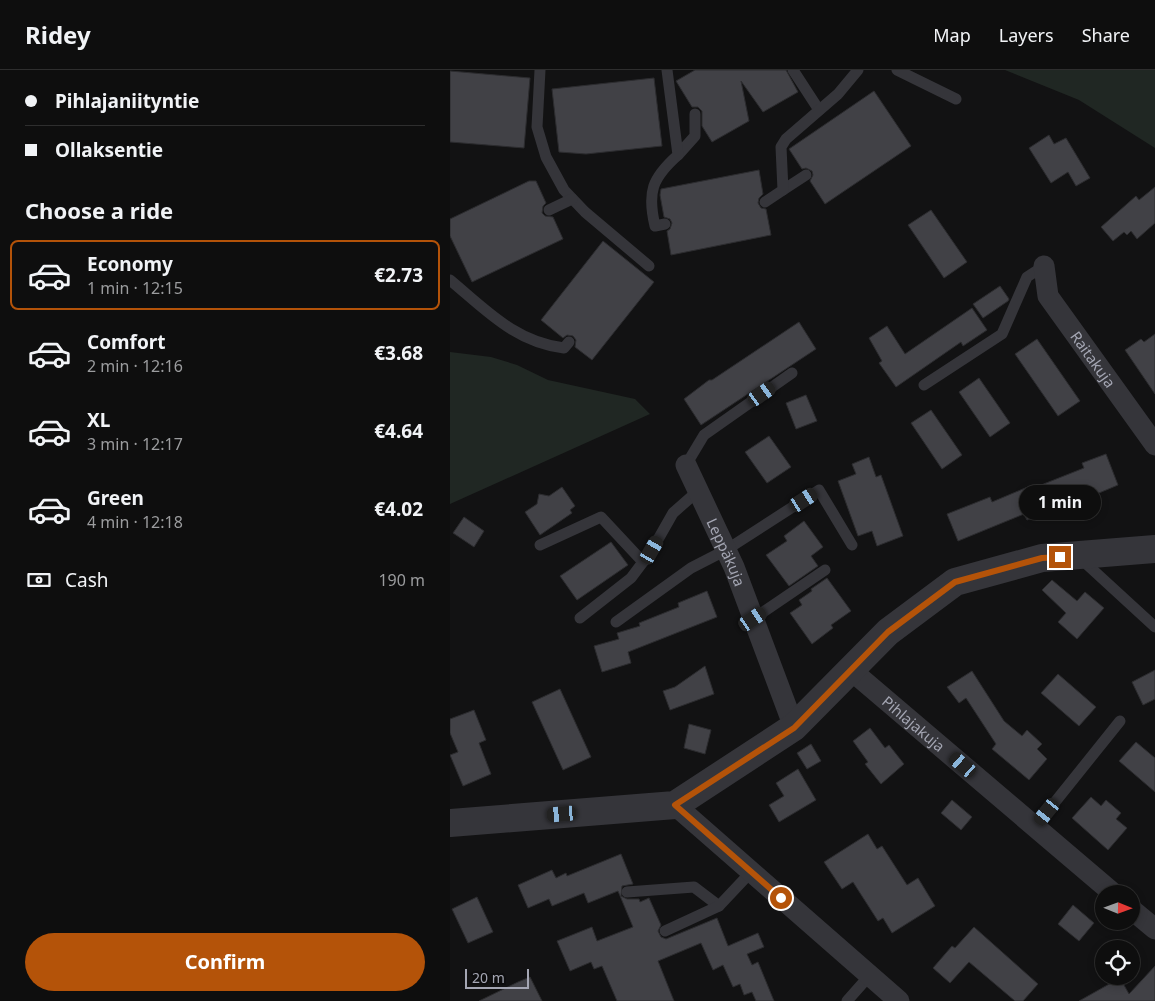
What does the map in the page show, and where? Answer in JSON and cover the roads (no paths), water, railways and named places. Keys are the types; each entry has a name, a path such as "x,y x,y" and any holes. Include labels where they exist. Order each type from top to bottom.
{"street":[{"name":"Raitakuja","path":"1044,266 1048,296 1155,444"},
{"name":"Leppäkuja","path":"686,465 726,550 794,728"},
{"path":"450,823 675,805 794,728 888,632 955,582 1042,558 1155,549"},
{"name":"Pihlajakuja","path":"852,670 1103,885"},
{"path":"675,805 899,1001"},
{"path":"1140,916 1155,929"}],"lane":[{"path":"540,70 536,127 546,157 564,190 649,266"},
{"path":"667,70 678,155"},
{"path":"793,70 819,110"},
{"path":"783,190 781,147 786,139 838,94 858,70"},
{"path":"897,70 956,99"},
{"path":"665,224 655,226 652,212 652,186 665,167 695,136 695,114"},
{"path":"765,202 806,175"},
{"path":"549,210 572,199"},
{"path":"924,385 1002,334 1027,277 1044,266"},
{"path":"450,280 496,319 521,336 555,347 564,348 569,342"},
{"path":"686,465 704,435 792,373"},
{"path":"616,622 692,568 726,550 819,490 852,545"},
{"path":"580,618 631,578 673,514 698,491"},
{"path":"540,545 601,517 643,562"},
{"path":"1077,556 1155,627"},
{"path":"753,619 826,570"},
{"path":"1035,827 1120,721"},
{"path":"666,930 719,906 751,872"},
{"path":"627,892 694,887 719,906"},
{"path":"847,1001 870,975"}]}
